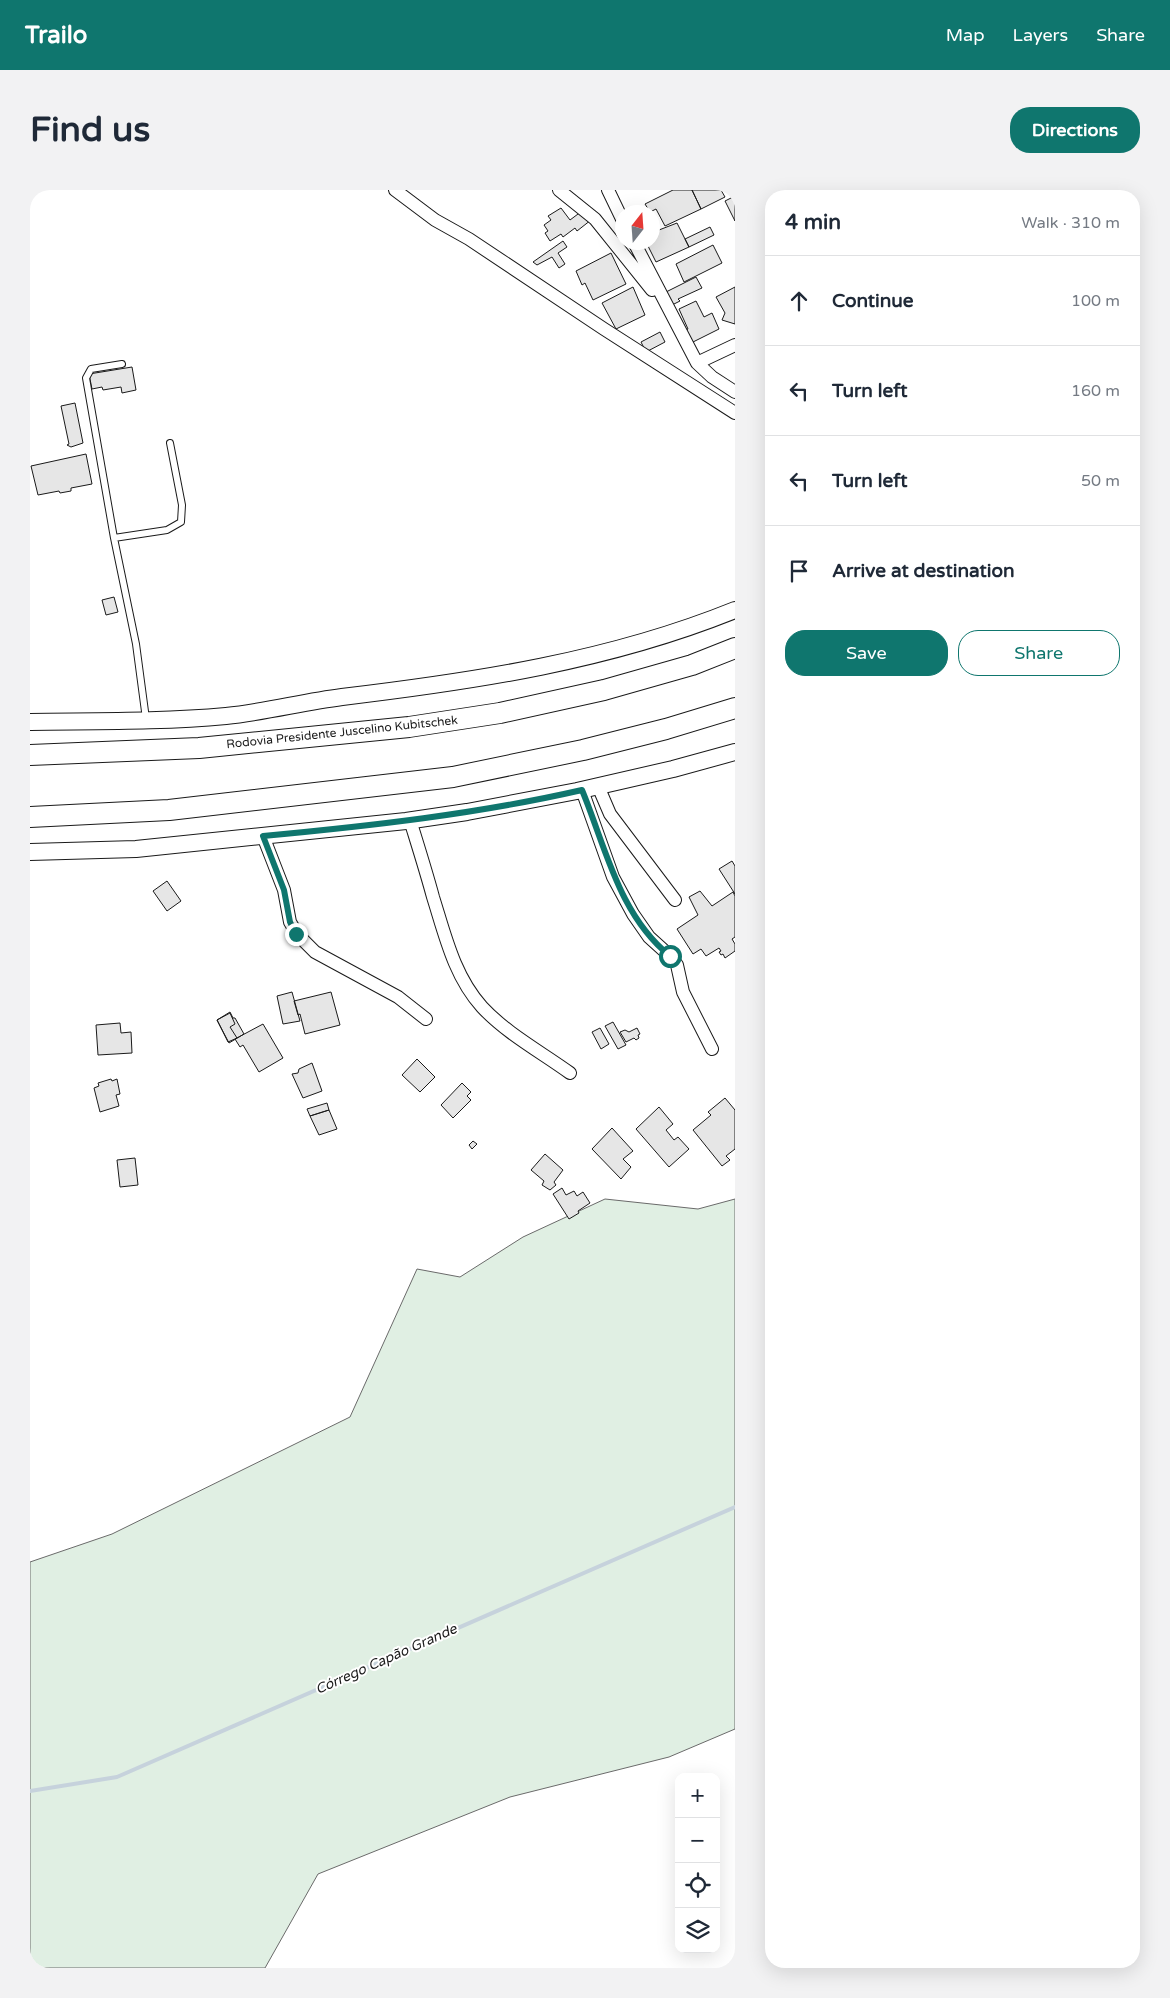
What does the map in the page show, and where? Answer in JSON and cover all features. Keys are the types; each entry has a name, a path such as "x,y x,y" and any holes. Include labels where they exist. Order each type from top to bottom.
{"highway":[{"name":"Rodovia Presidente Juscelino Kubitschek","path":"30,755 199,748 408,727 500,713 604,690 683,667 735,648"},
{"path":"30,818 169,810 454,777 584,750 666,729 735,708"}],"main road":[{"path":"30,722 146,720 227,716 317,700 437,686 537,669 689,629 735,610"},
{"path":"30,852 136,850 467,812 590,788 673,769 735,752"}],"street":[{"path":"396,190 435,220 469,238 604,329 735,413"},
{"path":"559,190 595,219 669,311"},
{"path":"608,190 615,205"},
{"path":"638,250 697,363 712,377 735,392"},
{"path":"697,363 735,345"},
{"path":"590,788 675,900"},
{"path":"590,788 614,877 633,914 650,937 677,965 683,992 712,1049"},
{"path":"410,820 454,963 466,987 482,1007 494,1018 570,1073"},
{"path":"263,836 284,890 290,922 304,942 314,952 398,996 426,1019"}],"lane":[{"path":"122,364 91,369 86,378 114,538 136,644 146,720"},
{"path":"114,538 167,530 181,522 182,505 170,443"}],"green space":[{"path":"605,1199 698,1209 735,1199 735,1729 669,1757 510,1797 318,1874 265,1968 30,1968 30,1562 112,1534 350,1417 417,1269 460,1277 523,1237"}],"building":[{"path":"673,190 692,190 701,209 665,226 660,217 660,205 645,204"},
{"path":"692,190 721,190 725,197 701,209"},
{"path":"735,196 735,221 725,201"},
{"path":"561,208 570,220 582,211 591,220 577,231 575,228 563,237 561,234 550,241 545,233 548,231 544,225 551,220 548,216"},
{"path":"677,223 689,247 656,262 650,250 660,250 660,230"},
{"path":"710,227 714,235 689,247 685,239"},
{"path":"563,241 567,247 558,253 565,264 559,268 552,257 537,265 533,262"},
{"path":"713,245 722,263 684,282 676,264"},
{"path":"611,253 626,284 593,300 585,283 582,285 576,271"},
{"path":"696,277 702,288 678,299 680,301 670,306 664,293"},
{"path":"633,287 645,315 616,329 602,303"},
{"path":"735,287 735,324 722,320 725,313 716,297"},
{"path":"696,301 704,317 712,313 719,329 689,344 683,332 688,329 679,309"},
{"path":"660,332 665,342 646,352 641,342"},
{"path":"132,367 136,390 122,393 121,387 103,390 102,387 92,389 89,374"},
{"path":"75,403 83,443 71,447 67,445 69,444 61,406"},
{"path":"86,454 92,484 71,488 71,491 38,495 31,466"},
{"path":"114,597 118,612 106,615 102,600"},
{"path":"732,861 735,866 735,894 719,869"},
{"path":"167,881 181,901 167,911 153,891"},
{"path":"700,891 712,906 733,892 735,896 735,937 732,939 735,944 735,951 725,958 719,952 721,951 719,948 706,956 701,949 693,954 677,929 698,915 689,897"},
{"path":"292,992 300,1021 283,1024 277,996"},
{"path":"331,992 340,1025 305,1034 300,1014 298,1015 294,1001"},
{"path":"230,1012 244,1034 229,1043 217,1020"},
{"path":"230,1013 235,1024 230,1027 237,1038 228,1042 217,1020"},
{"path":"613,1022 626,1045 618,1049 605,1026"},
{"path":"120,1023 121,1033 131,1032 132,1053 98,1055 96,1025"},
{"path":"263,1024 283,1058 259,1072 243,1045 240,1047 235,1039"},
{"path":"600,1028 609,1044 601,1049 592,1032"},
{"path":"637,1028 640,1034 638,1035 639,1038 626,1042 620,1032 625,1030 629,1032"},
{"path":"417,1059 435,1077 420,1092 402,1075"},
{"path":"312,1063 322,1091 303,1098 292,1074 298,1073 299,1069"},
{"path":"111,1079 112,1081 117,1079 120,1094 116,1095 119,1106 100,1112 94,1088 99,1086 98,1083"},
{"path":"462,1083 471,1092 467,1096 471,1100 453,1118 441,1105"},
{"path":"725,1098 735,1110 735,1149 726,1156 730,1160 722,1166 693,1130 711,1115 708,1112"},
{"path":"327,1103 329,1110 310,1116 307,1109"},
{"path":"659,1107 673,1124 666,1130 674,1140 678,1137 689,1149 669,1167 636,1129"},
{"path":"329,1110 337,1129 319,1135 310,1116"},
{"path":"612,1128 633,1151 623,1159 631,1167 621,1179 592,1149"},
{"path":"473,1141 477,1144 472,1149 469,1145"},
{"path":"545,1154 563,1170 554,1182 556,1185 550,1190 542,1185 544,1181 531,1170"},
{"path":"135,1158 138,1185 120,1187 117,1160"},
{"path":"562,1188 566,1195 574,1191 577,1196 583,1192 590,1203 569,1219 553,1194"}],"waterway":[{"name":"Córrego Capão Grande","path":"30,1791 117,1777 735,1507"}],"route":[{"path":"296,934 287,911 284,890 263,836 406,821 467,812 582,790 614,877 633,914 656,945 670,956"}]}
